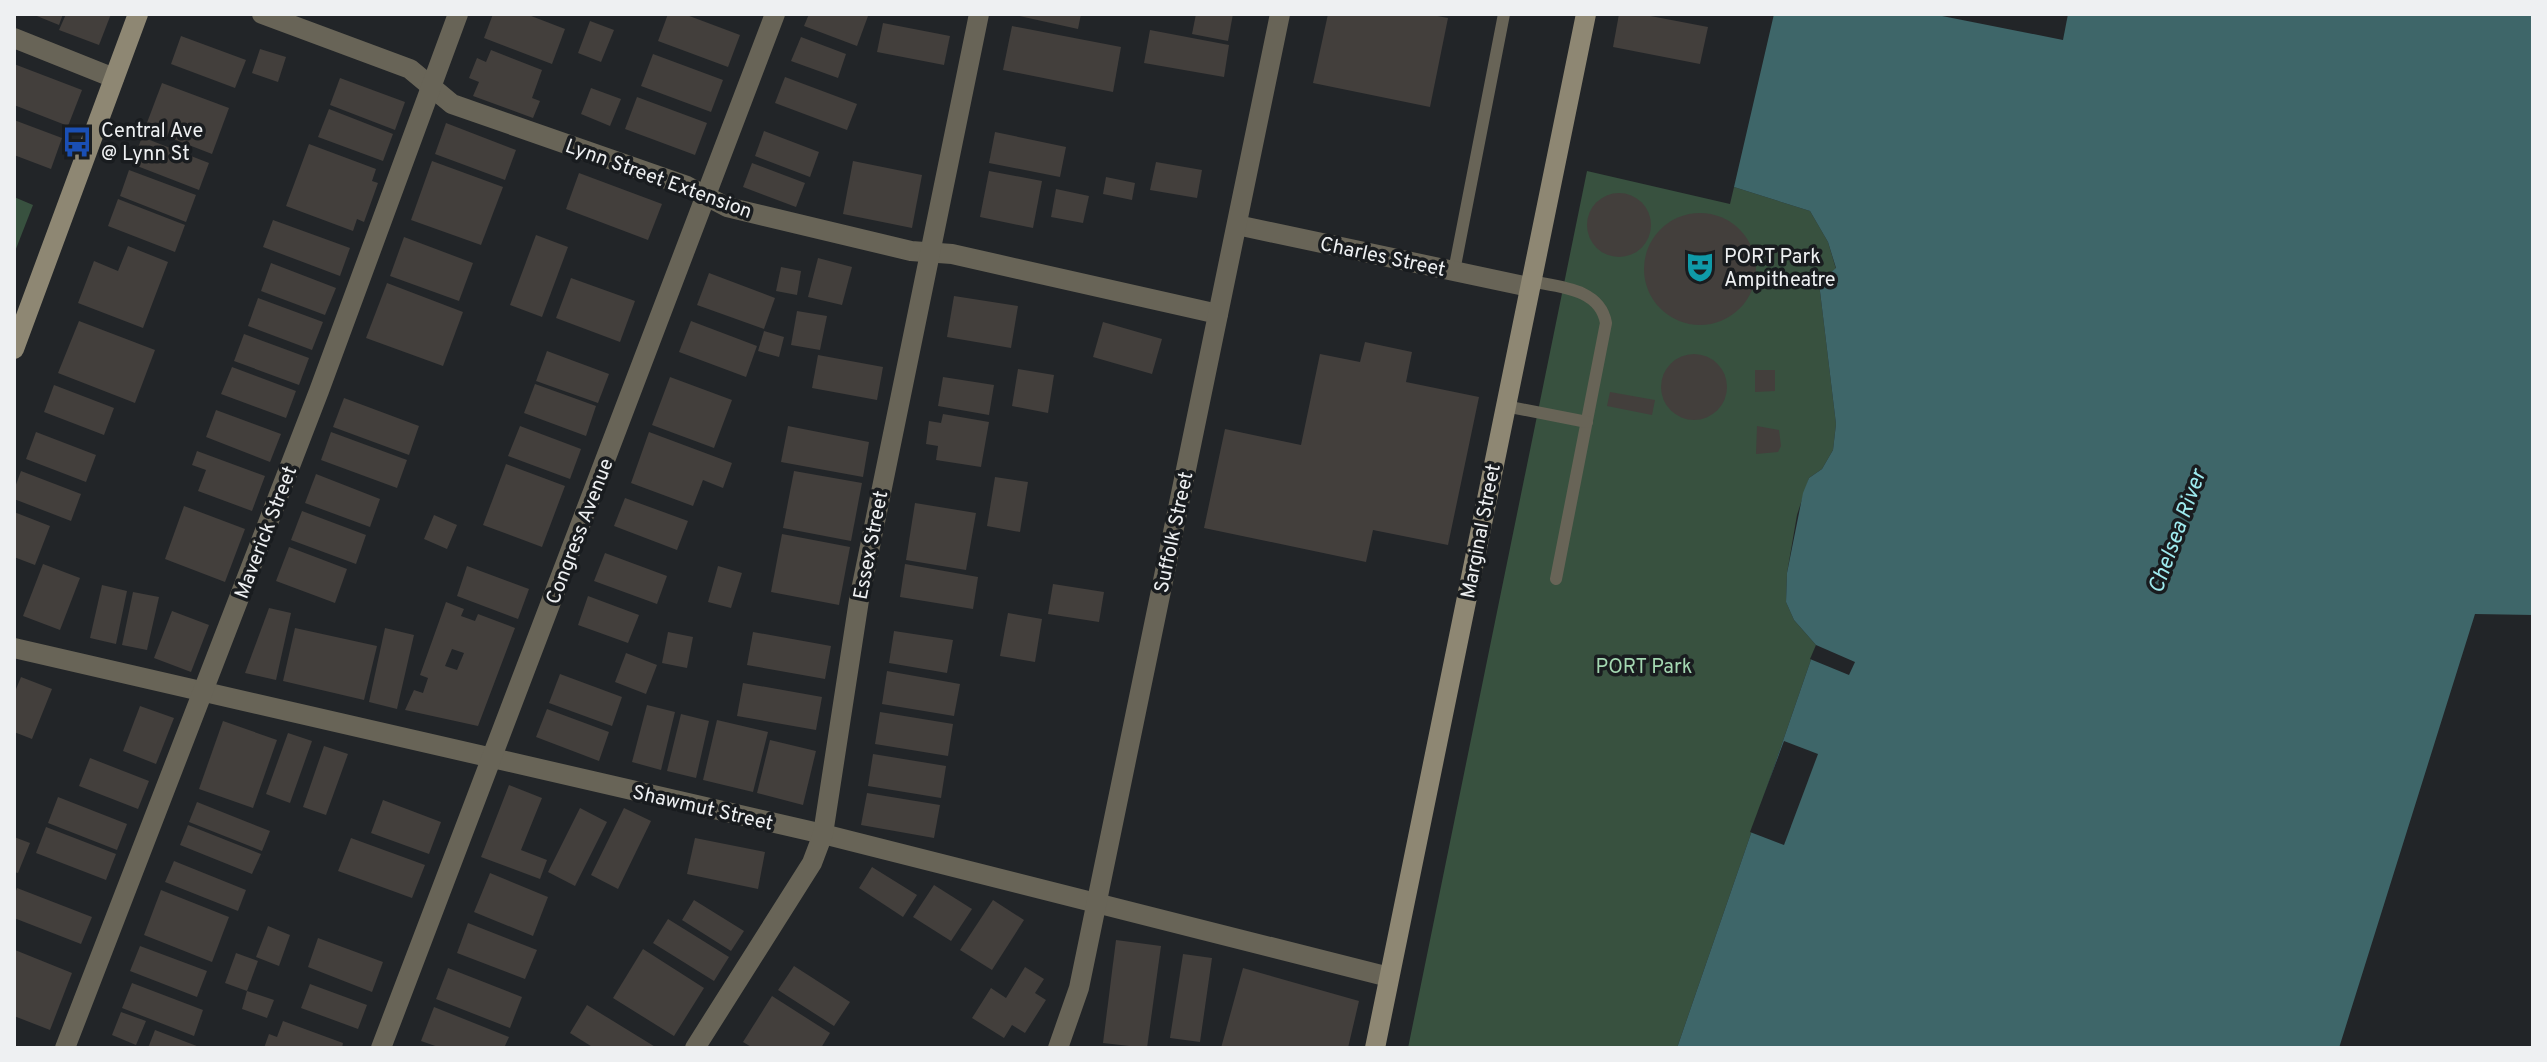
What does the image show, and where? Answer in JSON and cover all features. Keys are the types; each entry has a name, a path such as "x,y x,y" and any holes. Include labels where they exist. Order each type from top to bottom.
{"main road":[{"path":"14,349 138,14"},
{"name":"Marginal Street","path":"1375,1048 1586,14"}],"street":[{"name":"Lynn Street Extension","path":"262,14 410,69 452,104 687,186 727,207 911,251 952,254 1218,314"},
{"name":"Maverick Street","path":"65,1048 319,391 458,14"},
{"name":"Congress Avenue","path":"381,1048 775,14"},
{"name":"Essex Street","path":"695,1048 812,863 823,834 859,600 979,14"},
{"name":"Suffolk Street","path":"1058,1048 1079,988 1280,14"},
{"path":"14,38 114,78"},
{"name":"Charles Street","path":"1237,225 1530,284"},
{"name":"Shawmut Street","path":"14,648 823,834 1389,977"}],"lane":[{"path":"1454,271 1504,14"},
{"path":"1530,284 1584,293 1593,298 1604,312 1606,323 1556,579"},
{"path":"1505,406 1587,422"}],"green space":[{"name":"PORT Park","path":"1587,171 1730,204 1734,187 1810,211 1828,242 1836,269 1819,283 1836,424 1833,450 1822,469 1809,478 1797,515 1787,573 1786,602 1794,620 1816,645 1677,1048 1408,1048"},
{"path":"14,197 33,205 14,254"}],"water":[{"name":"Chelsea River","path":"1774,14 2533,14 2533,615 2475,614 2339,1048 1677,1048 1816,645 1794,620 1786,602 1787,573 1803,493 1809,478 1822,469 1833,450 1836,424 1819,283 1836,268 1828,242 1810,211 1734,187"}],"pier":[{"path":"1932,14 2068,14 2063,40"},
{"path":"1816,645 1855,662 1849,675 1810,659"},
{"path":"1784,741 1818,754 1784,845 1750,832"}],"building":[{"path":"32,14 63,14 59,25"},
{"path":"66,14 111,14 99,45 59,30"},
{"path":"493,14 526,14 565,29 552,64 484,38"},
{"path":"668,14 684,14 740,35 728,67 658,41"},
{"path":"809,14 868,16 857,46 804,26"},
{"path":"1010,14 1081,14 1078,29"},
{"path":"1196,14 1233,14 1228,41 1192,34"},
{"path":"1328,14 1427,14 1448,18 1430,107 1313,83"},
{"path":"1619,14 1640,14 1708,27 1700,64 1613,47"},
{"path":"590,21 614,30 601,62 578,53"},
{"path":"883,23 950,36 944,65 877,52"},
{"path":"1012,26 1121,47 1113,92 1003,70"},
{"path":"1150,30 1229,45 1224,77 1144,63"},
{"path":"181,36 246,60 235,88 171,64"},
{"path":"801,37 846,54 838,78 791,61"},
{"path":"260,49 286,57 278,82 252,73"},
{"path":"491,50 542,70 532,98 540,101 533,118 473,96 479,82 469,78 477,58 486,62"},
{"path":"653,54 723,80 711,112 641,86"},
{"path":"14,64 82,90 68,126 14,105"},
{"path":"785,77 857,104 847,130 775,103"},
{"path":"340,78 405,102 395,130 330,105"},
{"path":"162,83 229,108 212,154 145,128"},
{"path":"591,88 621,99 610,126 581,114"},
{"path":"637,97 707,123 695,155 625,129"},
{"path":"329,109 393,134 383,161 318,137"},
{"path":"14,120 62,138 51,169 14,155"},
{"path":"446,123 516,150 505,180 435,154"},
{"path":"764,131 819,152 810,177 755,156"},
{"path":"995,132 1066,147 1060,177 989,163"},
{"path":"142,137 209,163 199,190 132,164"},
{"path":"309,144 376,169 372,181 378,183 364,222 357,219 353,231 286,206"},
{"path":"432,161 503,187 481,245 411,220"},
{"path":"853,161 922,175 912,228 843,214"},
{"path":"1156,162 1202,170 1197,198 1150,190"},
{"path":"752,163 805,183 796,207 743,187"},
{"path":"129,170 196,195 186,222 120,196"},
{"path":"989,171 1042,181 1033,228 980,217"},
{"path":"579,173 662,204 648,240 566,209"},
{"path":"1106,177 1135,183 1132,200 1103,194"},
{"path":"1056,189 1089,196 1083,223 1051,217"},
{"path":"1619,193 1637,199 1645,207 1651,225 1645,243 1637,251 1619,257 1601,251 1593,243 1587,225 1593,207 1601,199"},
{"path":"118,199 185,225 175,252 108,226"},
{"name":"PORT Park Ampitheatre","path":"1700,213 1721,217 1740,229 1752,248 1756,269 1752,290 1740,309 1721,321 1700,325 1679,321 1660,309 1648,290 1644,269 1648,248 1660,229 1679,217"},
{"path":"273,220 350,248 340,276 263,247"},
{"path":"536,235 568,247 542,317 510,305"},
{"path":"404,237 473,263 459,301 390,276"},
{"path":"128,246 168,262 143,328 78,303 94,261 118,271"},
{"path":"818,258 852,267 842,305 808,297"},
{"path":"271,263 336,288 325,315 261,291"},
{"path":"781,267 801,271 797,295 776,291"},
{"path":"709,273 775,298 764,329 697,305"},
{"path":"571,278 635,301 620,342 556,318"},
{"path":"387,283 463,312 443,366 366,338"},
{"path":"954,296 1018,306 1011,348 947,337"},
{"path":"258,298 323,322 312,350 248,326"},
{"path":"797,311 827,316 820,350 791,345"},
{"path":"79,321 155,350 135,403 58,373"},
{"path":"691,321 757,346 746,377 679,352"},
{"path":"1103,322 1162,339 1152,374 1093,357"},
{"path":"764,331 784,337 779,357 758,351"},
{"path":"244,334 309,358 299,385 234,361"},
{"path":"1365,342 1412,352 1406,382 1479,397 1448,545 1373,530 1366,562 1204,528 1225,429 1301,445 1320,354 1360,362"},
{"path":"547,351 609,374 598,403 536,381"},
{"path":"1688,354 1700,354 1712,359 1722,369 1727,387 1725,400 1712,415 1700,420 1688,420 1676,415 1666,405 1661,393 1661,381 1666,369 1676,359"},
{"path":"818,355 883,367 877,400 812,388"},
{"path":"232,367 296,391 286,418 221,394"},
{"path":"1018,369 1054,375 1048,413 1012,406"},
{"path":"1755,370 1775,370 1775,391 1755,392"},
{"path":"670,377 732,400 714,448 652,425"},
{"path":"943,377 994,385 989,415 938,406"},
{"path":"535,384 596,406 586,436 524,413"},
{"path":"54,385 114,408 104,435 44,412"},
{"path":"1610,392 1655,400 1652,415 1607,406"},
{"path":"344,398 419,426 409,455 333,427"},
{"path":"216,410 281,434 270,462 206,437"},
{"path":"943,414 989,422 981,467 936,460 938,446 926,444 929,421 941,423"},
{"path":"520,426 581,449 570,479 508,456"},
{"path":"788,426 869,442 863,477 781,462"},
{"path":"1757,426 1779,430 1781,446 1778,452 1756,454"},
{"path":"36,432 96,455 86,482 26,459"},
{"path":"331,432 407,460 397,488 321,460"},
{"path":"649,432 732,463 723,488 703,480 693,506 631,483"},
{"path":"197,451 265,476 252,511 198,491 206,470 192,465"},
{"path":"506,464 565,486 542,547 483,525"},
{"path":"21,471 81,494 71,521 14,499"},
{"path":"794,471 862,483 851,541 783,528"},
{"path":"316,474 380,499 370,527 305,503"},
{"path":"995,477 1028,482 1020,532 987,526"},
{"path":"625,498 688,521 677,550 614,526"},
{"path":"915,503 976,513 966,570 906,560"},
{"path":"184,506 245,529 225,582 165,559"},
{"path":"302,511 366,535 356,564 291,540"},
{"path":"14,512 50,526 35,565 14,557"},
{"path":"434,515 457,525 447,549 424,539"},
{"path":"782,534 850,547 839,605 771,592"},
{"path":"289,547 347,569 335,603 276,581"},
{"path":"605,553 667,576 657,604 594,581"},
{"path":"43,564 80,578 60,630 23,616"},
{"path":"905,564 978,577 973,609 900,597"},
{"path":"467,566 529,589 518,619 457,596"},
{"path":"718,566 742,573 731,608 708,602"},
{"path":"1053,584 1104,592 1099,622 1048,614"},
{"path":"102,585 127,591 116,644 90,638"},
{"path":"133,592 159,597 147,650 122,645"},
{"path":"588,596 639,615 628,643 578,625"},
{"path":"446,602 464,609 461,616 475,621 478,614 515,628 478,726 405,710 414,690 423,693 428,678 420,675","holes":["452,649 464,653 457,670 445,666"]},
{"path":"269,608 291,613 276,680 245,673"},
{"path":"172,611 209,625 191,672 154,658"},
{"path":"1008,613 1042,619 1035,662 1000,656"},
{"path":"295,628 377,646 364,700 283,681"},
{"path":"385,628 414,635 397,709 369,702"},
{"path":"894,631 953,640 947,673 889,663"},
{"path":"668,632 693,637 687,668 662,663"},
{"path":"753,632 831,646 825,679 747,665"},
{"path":"626,653 657,665 646,694 615,682"},
{"path":"887,671 960,684 954,716 882,704"},
{"path":"560,674 622,697 612,726 549,703"},
{"path":"21,677 52,689 32,739 14,732 14,694"},
{"path":"743,683 822,697 816,730 737,716"},
{"path":"647,705 675,712 661,770 632,762"},
{"path":"140,706 174,718 156,764 123,751"},
{"path":"547,709 609,732 599,761 536,737"},
{"path":"880,712 953,724 948,756 875,744"},
{"path":"681,714 709,721 696,778 667,771"},
{"path":"717,720 768,732 753,792 703,780"},
{"path":"223,721 277,740 253,808 199,789"},
{"path":"288,733 312,741 290,803 266,794"},
{"path":"770,740 816,751 803,805 757,793"},
{"path":"324,746 348,754 326,815 303,807"},
{"path":"873,754 946,766 941,798 868,786"},
{"path":"90,758 149,781 138,809 79,786"},
{"path":"509,785 542,798 521,850 547,860 540,879 481,857"},
{"path":"867,793 940,805 934,838 861,825"},
{"path":"58,797 127,824 117,850 48,823"},
{"path":"383,800 441,822 429,854 371,833"},
{"path":"197,802 270,831 262,851 189,822"},
{"path":"580,808 607,822 575,886 548,872"},
{"path":"624,808 651,821 618,889 591,875"},
{"path":"188,825 261,854 252,874 180,845"},
{"path":"46,827 116,854 106,880 36,853"},
{"path":"14,837 30,843 18,873 14,872"},
{"path":"351,838 425,865 412,898 338,871"},
{"path":"695,838 765,852 758,889 687,874"},
{"path":"174,861 246,890 238,911 165,882"},
{"path":"872,867 917,895 903,917 859,888"},
{"path":"490,873 548,897 533,936 474,912"},
{"path":"934,885 972,909 951,941 913,917"},
{"path":"17,888 92,917 81,944 14,918"},
{"path":"161,890 229,917 212,962 144,935"},
{"path":"694,900 744,931 731,951 682,920"},
{"path":"993,900 1024,920 992,970 960,950"},
{"path":"668,919 729,957 714,981 653,943"},
{"path":"468,923 537,950 525,979 457,953"},
{"path":"268,926 290,935 279,966 256,957"},
{"path":"318,938 383,962 372,992 308,967"},
{"path":"1116,940 1161,946 1147,1048 1103,1043"},
{"path":"140,946 207,971 197,997 130,971"},
{"path":"643,949 704,988 674,1036 613,998"},
{"path":"15,950 72,973 50,1030 14,1016"},
{"path":"236,953 258,961 247,991 225,983"},
{"path":"1183,954 1212,958 1200,1042 1170,1038"},
{"path":"794,966 850,1002 834,1026 778,990"},
{"path":"1025,967 1044,979 1035,993 1046,1000 1025,1033 1012,1025 1004,1038 972,1018 991,988 1006,998"},
{"path":"448,968 522,997 510,1028 436,999"},
{"path":"1243,968 1359,1001 1348,1048 1221,1048"},
{"path":"132,983 203,1010 194,1036 122,1008"},
{"path":"310,984 367,1005 358,1029 301,1008"},
{"path":"247,991 274,1000 267,1018 242,1009"},
{"path":"772,996 830,1033 821,1048 753,1048 743,1042"},
{"path":"587,1005 657,1048 594,1048 570,1033"},
{"path":"434,1007 509,1037 504,1048 441,1048 421,1041"},
{"path":"121,1012 146,1021 136,1045 112,1035"},
{"path":"283,1021 343,1043 342,1048 264,1048 269,1034 277,1037"},
{"path":"155,1030 202,1048 148,1048"}],"place":[{"name":"Central Ave @ Lynn St","path":"77,142"},
{"name":"PORT Park Ampitheatre","path":"1700,267"}]}
